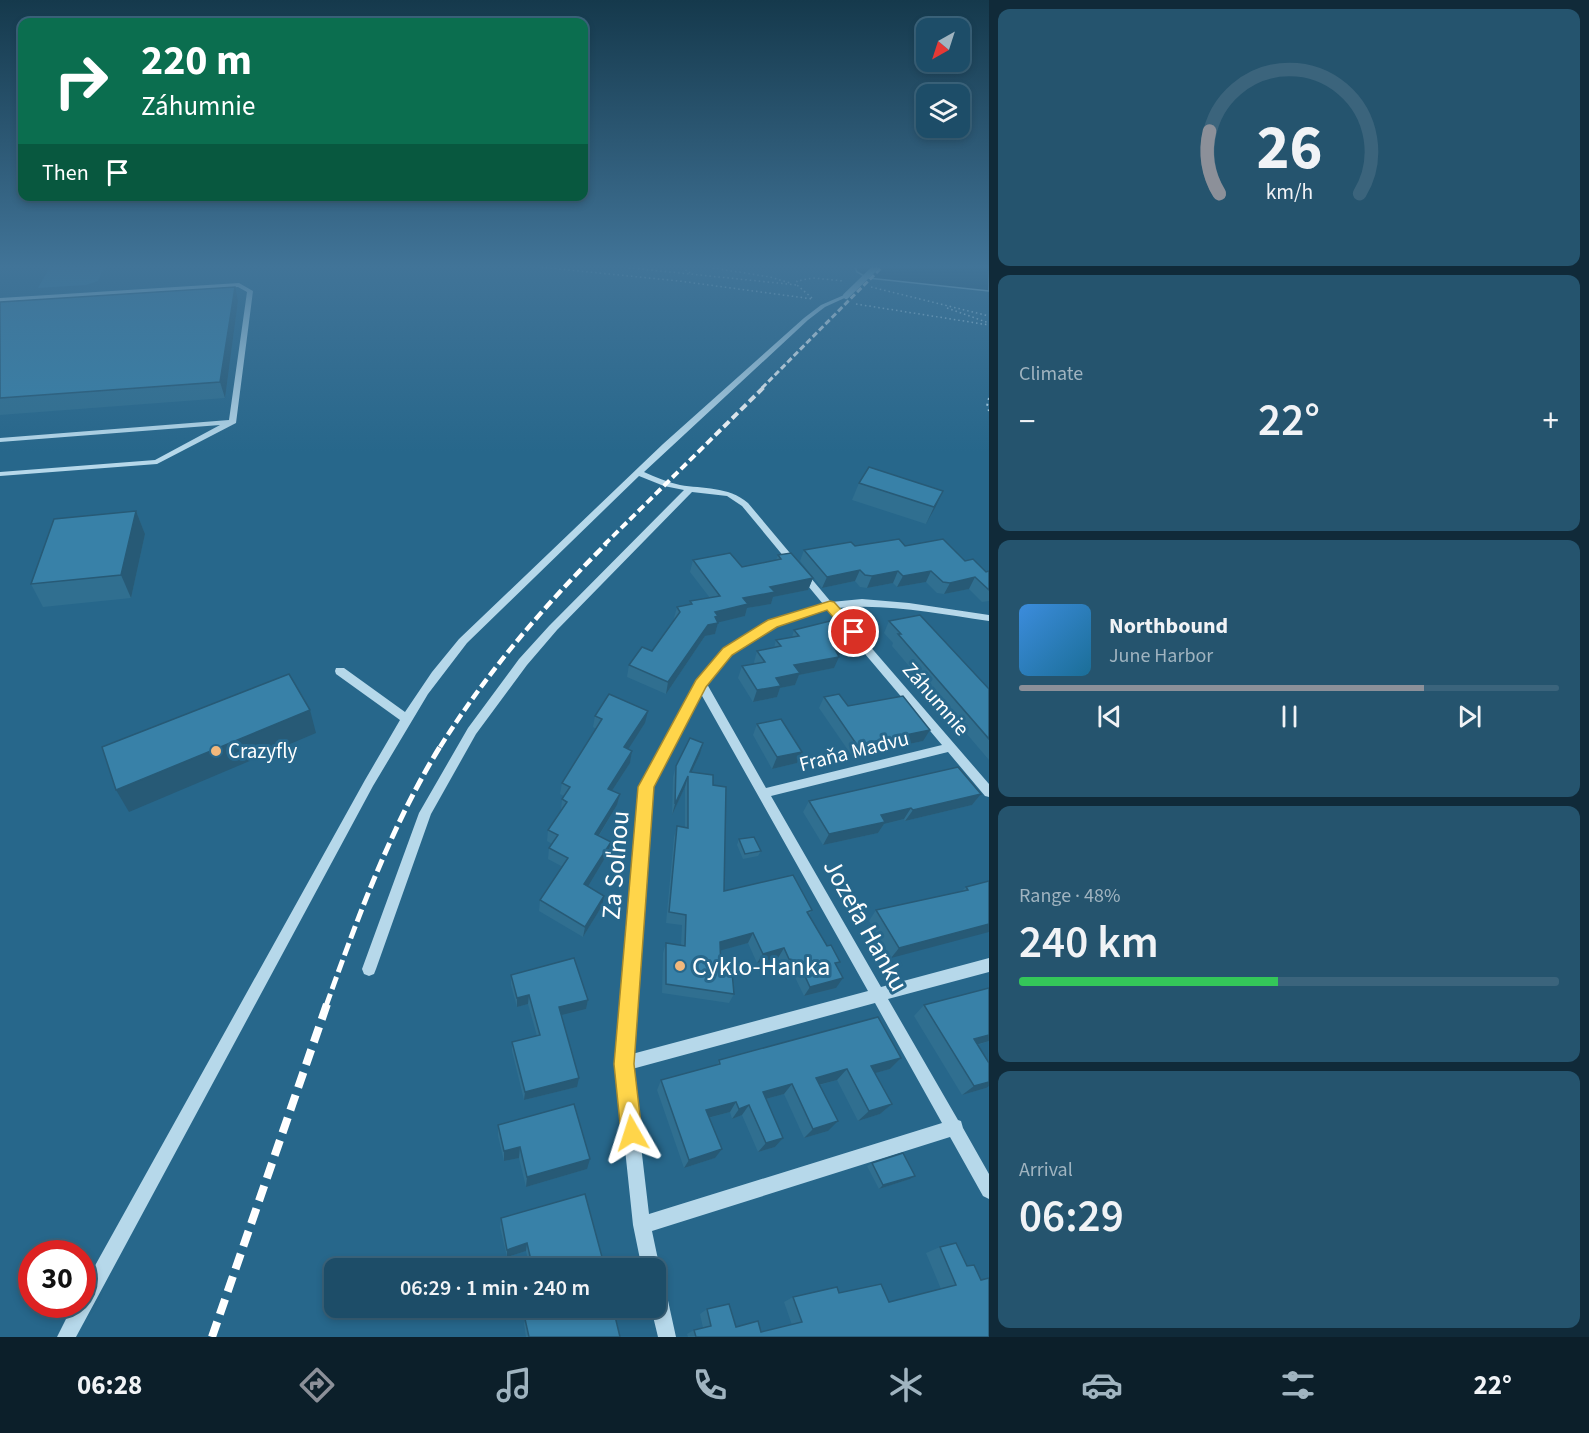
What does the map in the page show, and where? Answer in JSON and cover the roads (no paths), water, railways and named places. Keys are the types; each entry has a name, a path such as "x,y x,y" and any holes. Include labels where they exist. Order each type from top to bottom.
{"street":[{"path":"232,421 245,327"},
{"path":"66,1337 405,718 463,641 797,327"},
{"path":"0,440 232,421"},
{"path":"0,474 157,462 232,421"},
{"name":"Záhumnie","path":"639,474 690,489 725,493 745,503 763,528 989,792"},
{"path":"369,969 425,813 472,731 553,628 690,489"},
{"name":"Za Soľnou","path":"649,1258 642,1225 624,1064 646,787 701,684 728,651 772,624 830,605 862,602 909,606 989,618"},
{"path":"340,671 405,718"},
{"name":"Jozefa Hanku","path":"701,684 989,1190"},
{"name":"Fraňa Madvu","path":"765,793 952,747"},
{"path":"624,1064 989,965"},
{"path":"642,1225 955,1128"},
{"path":"663,1318 667,1337"}],"railway":[{"path":"762,388 822,327"},
{"path":"604,545 764,387"},
{"path":"440,747 477,692 517,641 606,544"},
{"path":"326,1006 363,906 391,840 406,807 441,745"},
{"path":"212,1337 327,1004"}],"place":[{"name":"Crazyfly","path":"216,751"},
{"name":"Cyklo-Hanka","path":"680,966"}]}
